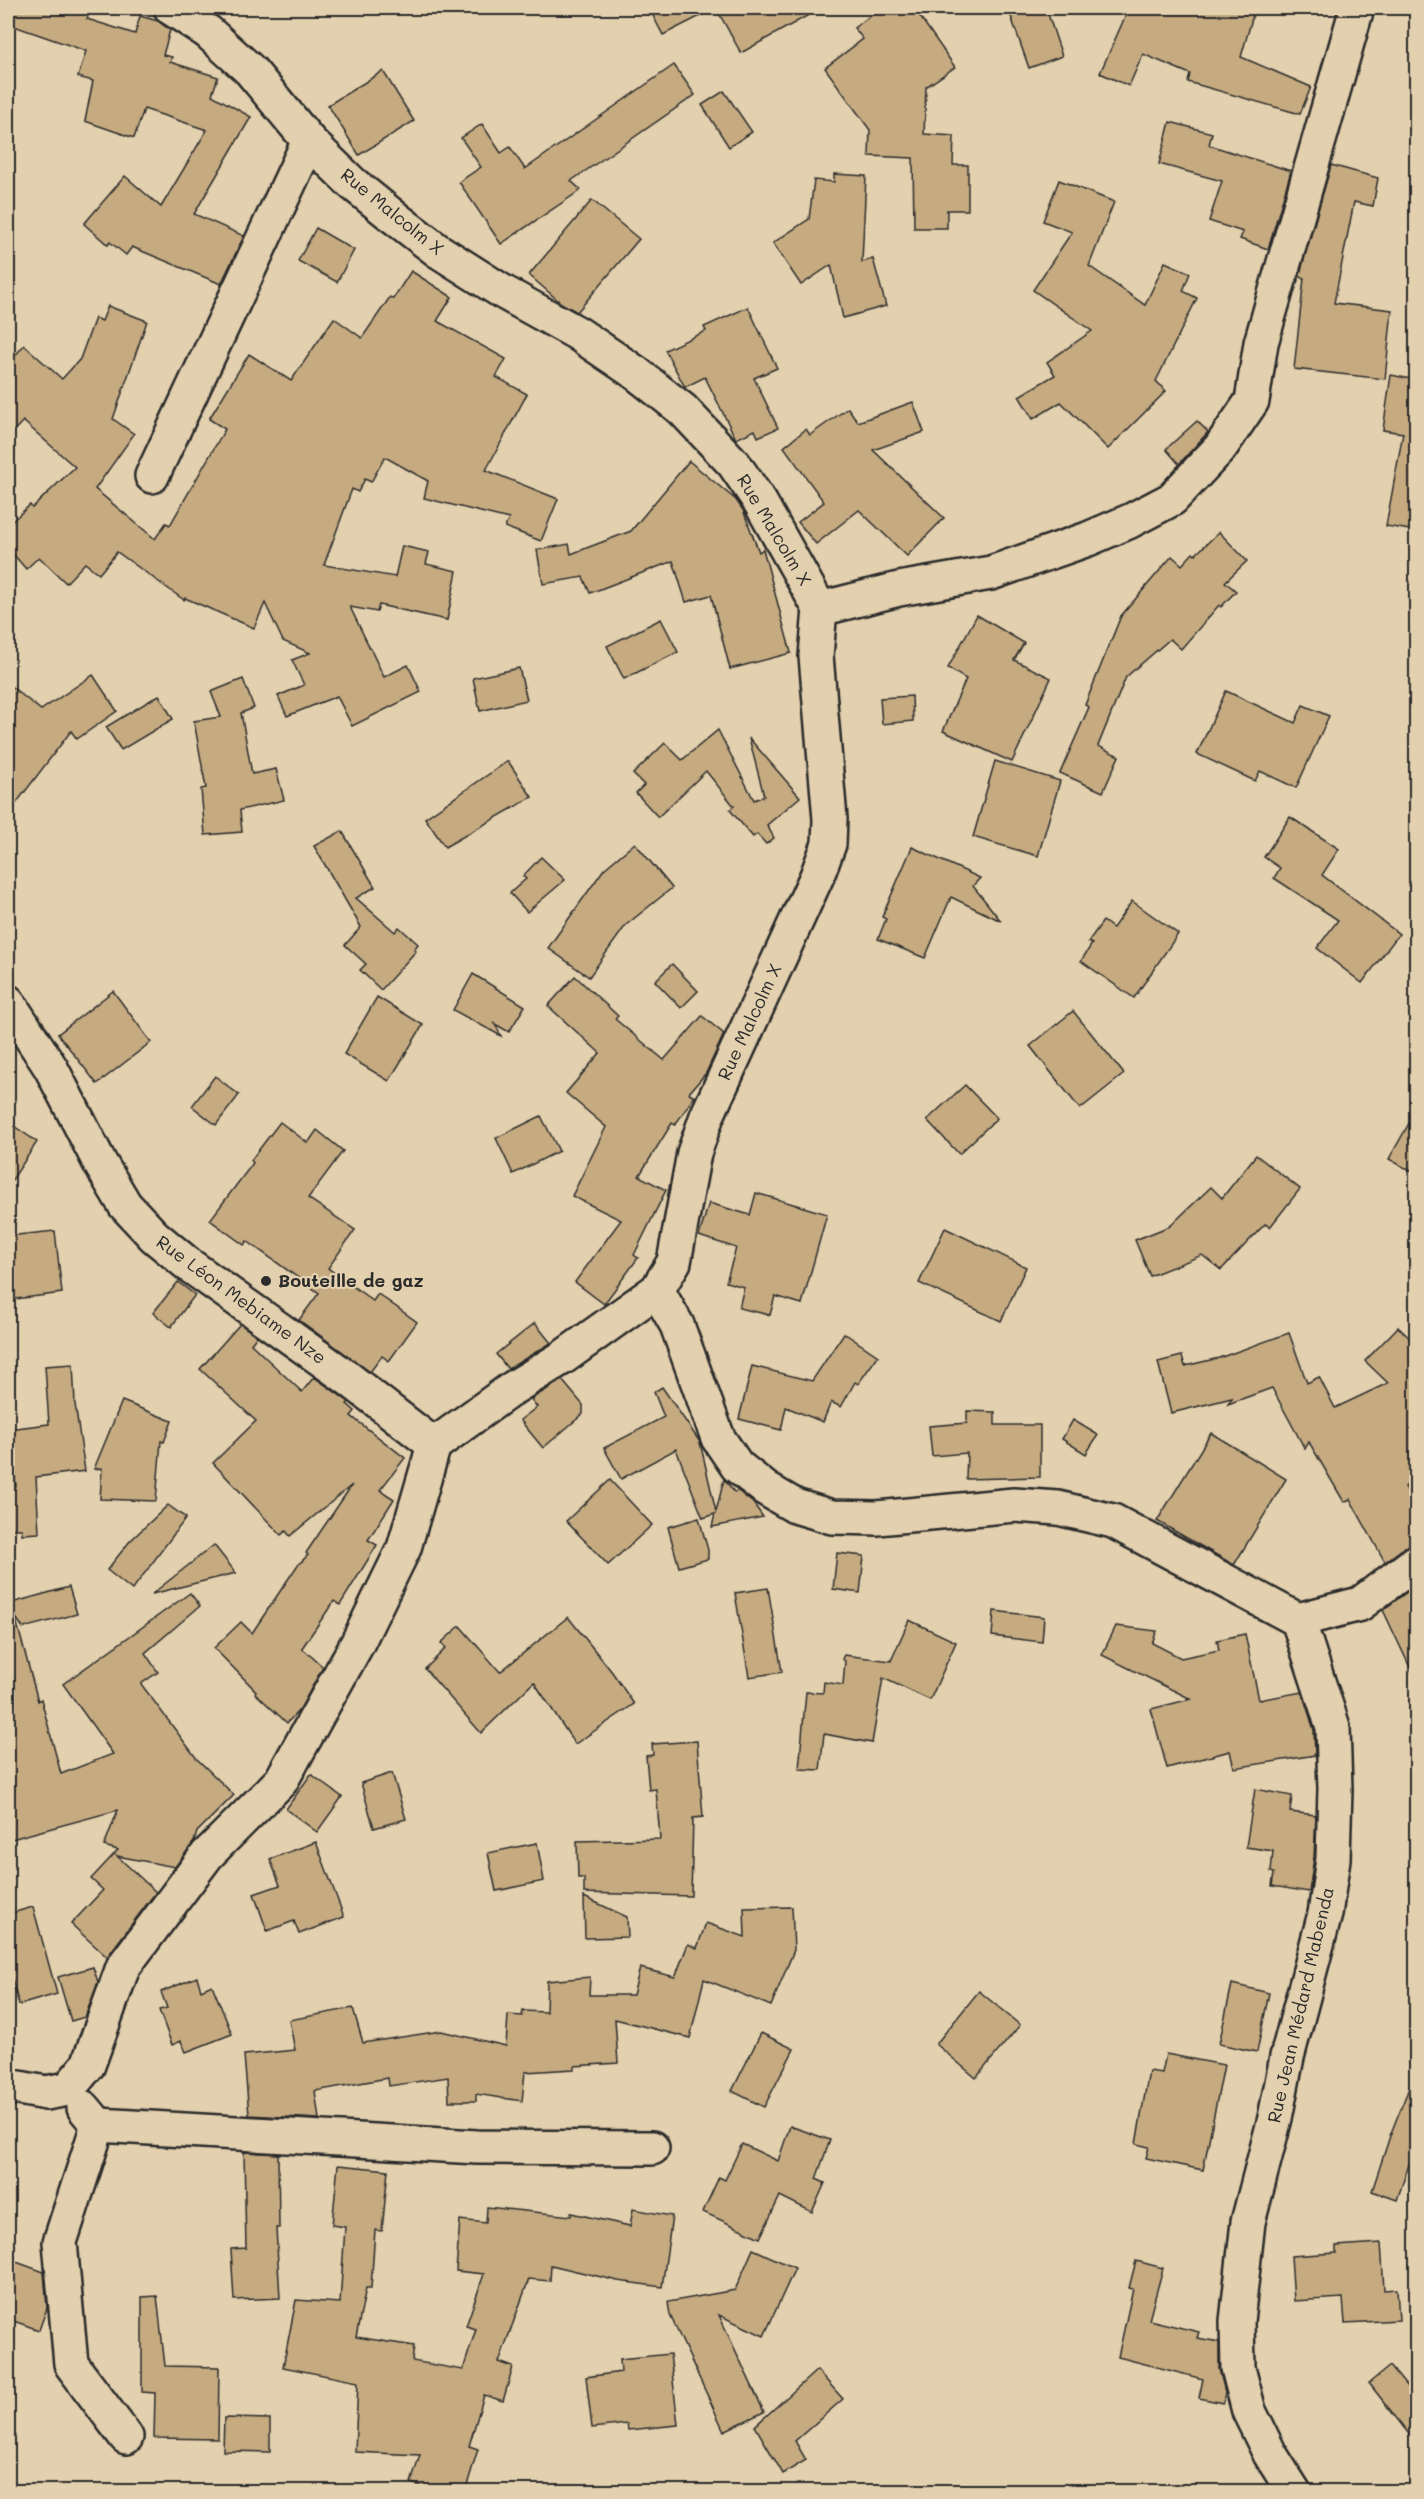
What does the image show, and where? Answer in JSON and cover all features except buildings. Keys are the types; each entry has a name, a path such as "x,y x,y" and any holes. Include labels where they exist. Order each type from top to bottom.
{"street":[{"name":"Rue Malcolm X","path":"171,8 208,32 250,70 309,141 352,183 437,250 503,292 578,333 636,373 683,410 734,464 760,502 820,609 816,656 830,819 829,844 797,922 706,1116 694,1153 674,1262 657,1290"},
{"path":"820,609 899,589 991,573 1088,539 1130,521 1172,499 1220,448 1252,401 1262,343 1357,8"},
{"path":"152,476 309,141"},
{"name":"Rue Léon Mebiame Nze","path":"8,1002 51,1068 99,1163 125,1205 154,1236 189,1265 349,1379 434,1444"},
{"path":"8,2086 46,2093 68,2088 88,2065 123,1967 207,1855 281,1781 357,1644 404,1548 434,1444 513,1388 562,1358 657,1290 677,1325 718,1438 737,1466 766,1489 795,1506 832,1517 877,1518 1014,1505 1058,1508 1113,1521 1298,1620 1360,1604 1416,1562"},
{"name":"Rue Jean Médard Mabenda","path":"1294,2492 1270,2454 1249,2411 1238,2368 1236,2321 1248,2222 1275,2118 1287,2057 1325,1914 1333,1859 1335,1789 1333,1728 1298,1620"},
{"path":"68,2088 98,2124 477,2148 652,2148"},
{"path":"98,2124 60,2242 72,2364 126,2437"}],"place":[{"name":"Bouteille de gaz","path":"266,1281"}]}
